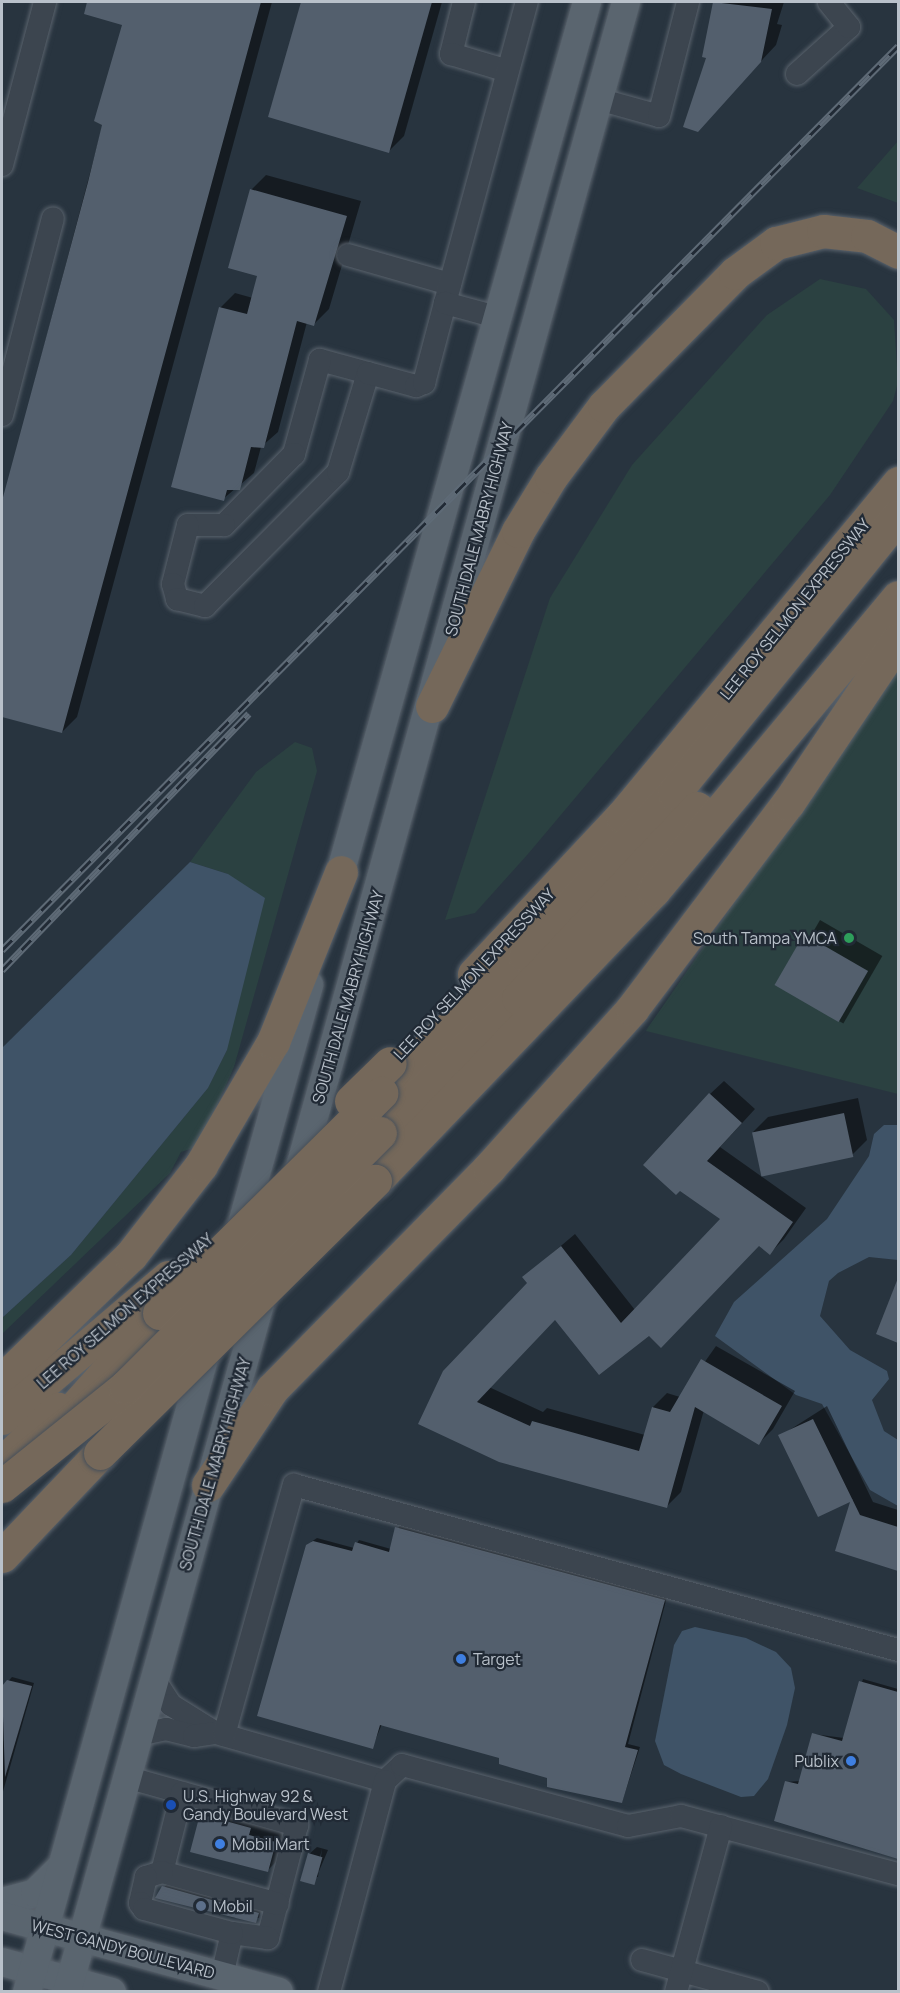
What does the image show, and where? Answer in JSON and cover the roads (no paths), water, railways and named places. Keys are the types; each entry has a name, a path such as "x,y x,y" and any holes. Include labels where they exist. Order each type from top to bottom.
{"highway":[{"path":"432,706 518,531 558,467 604,406 735,273 776,243 823,231 867,236 898,252"},
{"path":"835,558 898,466"},
{"name":"LEE ROY SELMON EXPRESSWAY","path":"2,1418 168,1277 386,1078 622,816 898,483"},
{"path":"2,1487 159,1313 386,1078 525,955 674,793 898,516"},
{"path":"2,1487 125,1387 518,998 708,796 898,577"},
{"path":"2,1556 100,1453 375,1181 654,890 784,741 898,597"},
{"path":"208,1485 272,1389 489,1168 632,1009 774,822 898,640"},
{"path":"2,1380 131,1255 207,1157 273,1042 340,872"},
{"path":"2,1463 159,1313"}],"main road":[{"path":"30,1981 340,872 587,2"},
{"name":"SOUTH DALE MABRY HIGHWAY","path":"69,1986 208,1485 432,706 626,2"},
{"path":"2,1902 35,1893 62,1866"},
{"name":"WEST GANDY BOULEVARD","path":"2,1916 279,1992"},
{"path":"2,1962 30,1981 112,1992"}],"street":[{"path":"2,165 7,126 45,2"},
{"path":"464,2 451,54 508,71"},
{"path":"368,373 338,472 205,606 177,600 173,584 188,525 224,525 294,454 320,360 368,373 416,386 424,384 527,2"},
{"path":"598,99 659,116 688,2"},
{"path":"797,74 849,27 829,2"},
{"path":"2,415 53,218"},
{"path":"348,255 447,293 497,317"},
{"path":"220,1734 294,1485 898,1650"},
{"path":"154,1679 171,1704 220,1734 385,1781"},
{"path":"138,1735 166,1729 194,1736 220,1734"},
{"path":"329,1992 385,1781 402,1765 628,1826 681,1816 898,1874"},
{"path":"126,1778 295,1822 299,1829 278,1904 267,1938 232,1934 144,1909 140,1903 146,1877 162,1872 278,1904"},
{"path":"162,1872 182,1793"},
{"path":"679,1981 721,1826"},
{"path":"222,1976 232,1934"},
{"path":"642,1960 679,1981 758,1992"}],"water":[{"path":"190,862 228,874 265,898 227,1050 208,1088 71,1255 2,1318 2,1048"},
{"path":"884,1125 898,1125 898,1260 869,1257 838,1273 829,1281 820,1316 850,1350 887,1371 889,1379 872,1400 884,1431 898,1440 898,1506 870,1490 822,1404 796,1395 715,1336 734,1302 827,1219 869,1156 874,1134"},
{"path":"695,1627 746,1638 776,1652 791,1668 795,1688 787,1725 768,1779 754,1796 741,1797 664,1765 655,1741 674,1645 682,1631"}],"railway":[{"path":"2,950 898,46"},
{"path":"2,970 249,713"}],"place":[{"name":"South Tampa YMCA","path":"849,938"},
{"name":"Target","path":"461,1659"},
{"name":"Publix","path":"851,1761"},
{"name":"U.S. Highway 92 & Gandy Boulevard West","path":"171,1805"},
{"name":"Mobil Mart","path":"220,1844"},
{"name":"Mobil","path":"201,1906"}]}
